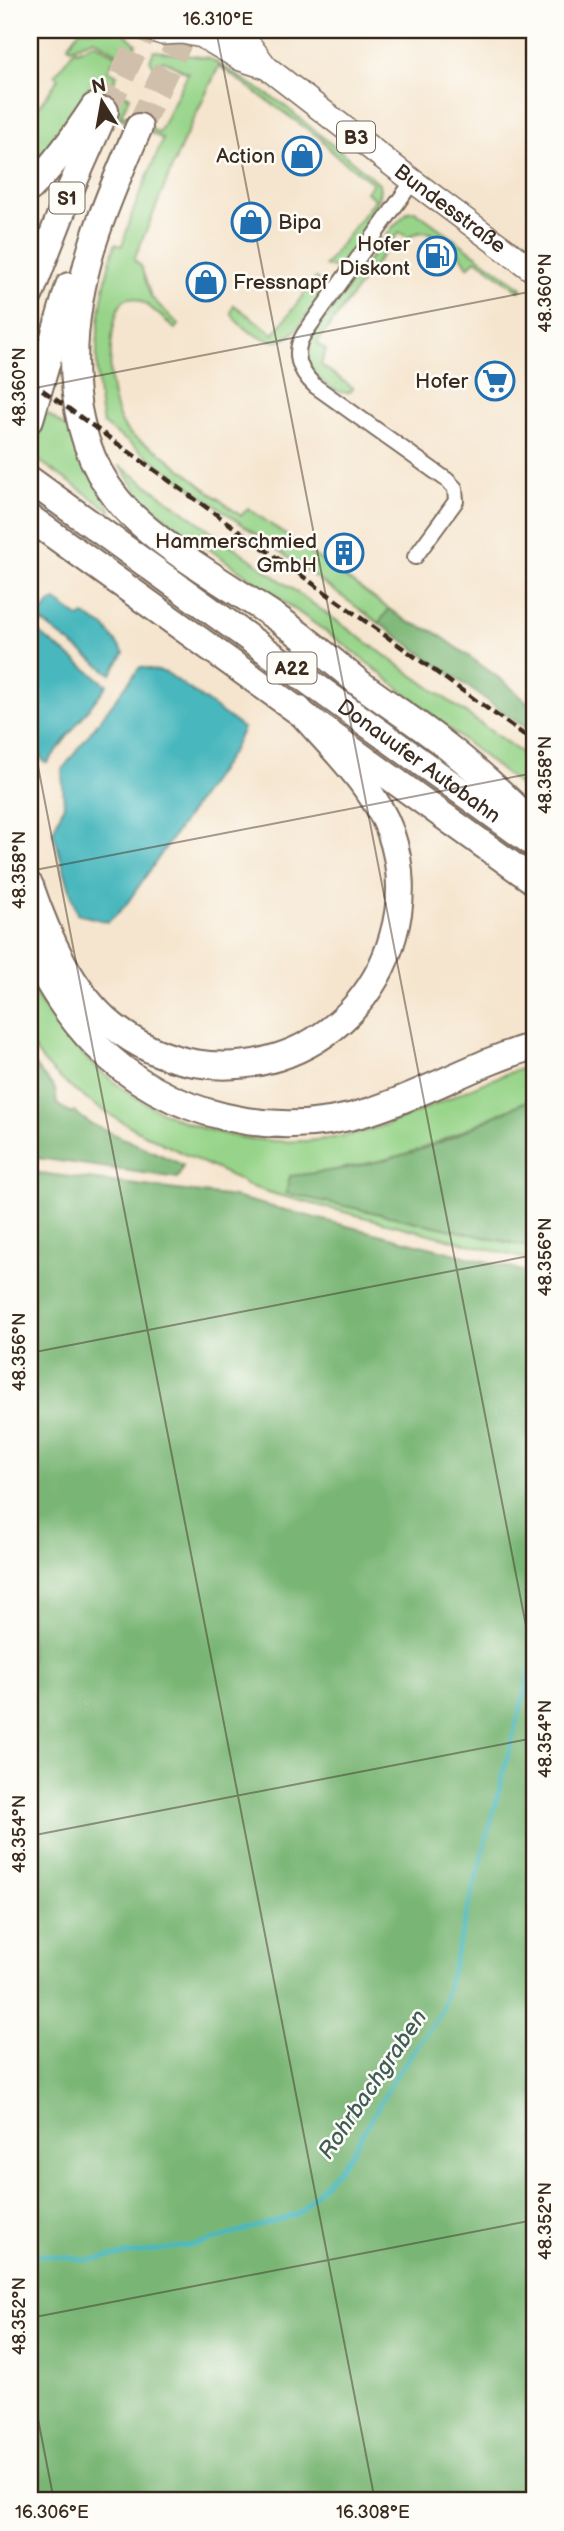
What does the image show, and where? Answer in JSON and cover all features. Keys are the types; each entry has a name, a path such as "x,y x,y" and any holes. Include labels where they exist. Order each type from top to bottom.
{"highway":[{"name":"S1","path":"30,188 100,108 31,291"},
{"name":"S1","path":"139,127 94,240 78,306 75,356 79,417 88,448 118,500 148,529 283,622 364,686 442,742 495,785 534,825"},
{"path":"30,419 69,286 94,240"},
{"name":"Donauufer Autobahn","path":"39,487 534,844"},
{"name":"Donauufer Autobahn","path":"34,522 534,881"},
{"path":"30,886 55,946 82,993 112,1025 143,1046 188,1062 237,1066 276,1058 327,1034 361,1001 388,954 399,911 398,869 391,834 372,796 298,709"},
{"path":"30,949 64,1006 96,1045 114,1061 156,1091 227,1118 295,1124 351,1117 405,1099 489,1062 534,1046"}],"main road":[{"name":"B3","path":"153,30 172,33 184,31 202,36 241,59 266,67"},
{"name":"B3","path":"233,30 251,47 266,67"},
{"name":"Bundesstraße","path":"266,67 534,271"}],"street":[{"path":"413,181 300,340 298,356 301,370 315,386 455,488 456,500 415,557"}],"green space":[{"path":"80,30 121,30 136,44 129,60 94,39 71,48 68,46"},
{"path":"94,43 116,55 108,70 117,75 111,87 130,97 121,114 159,133 188,73 163,60 156,70 150,60 154,51 209,58 281,103 379,183 377,203 359,242 337,269 325,266 375,199 366,192 373,183 334,154 321,139 219,66 182,144 134,260 141,266 151,297 179,325 175,329 137,299 125,300 115,319 110,363 115,405 130,434 161,453 241,516 248,508 389,609 379,623 103,424 97,356 104,289 115,244 122,246 133,211 163,139 82,99 52,146 30,170 30,119 59,78 55,75 75,49 77,51"},
{"path":"415,211 522,288 519,291 476,259 468,267 458,252 443,239 425,232 409,238 399,232 317,343 326,350 321,365 353,388 350,392 337,391 317,377 309,364 307,351 310,343 392,228 408,212"},
{"path":"316,278 322,283 319,299 287,338 272,340 256,335 241,325 231,313 234,305 274,334"},
{"path":"45,412 75,434 112,512 34,457"},
{"path":"119,465 534,762 534,797 349,648 167,519 143,498"},
{"path":"389,609 408,622 435,632 503,681 534,708 534,734 379,623"},
{"path":"30,985 59,1028 94,1065 133,1096 177,1119 224,1134 273,1141 324,1139 376,1128 534,1065 534,1098 426,1147 390,1159 330,1171 287,1193 534,1248 534,1261 246,1185 125,1124 70,1086 47,1066 31,1044 28,1024"},
{"path":"30,1060 55,1089 57,1104 71,1114 74,1111 89,1123 183,1165 178,1178 30,1157"},
{"path":"534,1098 534,1248 286,1193 290,1176 354,1167 417,1151"},
{"path":"30,1172 234,1197 534,1274 534,2501 30,2501"}],"water":[{"path":"56,601 80,618 84,615 105,627 124,653 111,674 37,618 51,602"},
{"path":"30,626 107,685 47,763 34,746 36,696 30,692"},
{"path":"140,667 167,673 243,728 233,750 125,906 108,922 77,914 53,831 64,805 62,770"}],"waterway":[{"name":"Rohrbachgraben","path":"30,2254 89,2260 200,2244 298,2214 350,2155 396,2076 441,2012 534,1656"}],"tunnel":[{"path":"105,111 144,30"},
{"path":"139,127 185,30"}],"railway":[{"path":"30,381 534,742"}],"place":[{"name":"Action","path":"302,156"},
{"name":"Bipa","path":"251,222"},
{"name":"Hofer Diskont","path":"437,256"},
{"name":"Fressnapf","path":"206,282"},
{"name":"Hofer","path":"495,381"},
{"name":"Hammerschmied GmbH","path":"344,553"}]}
